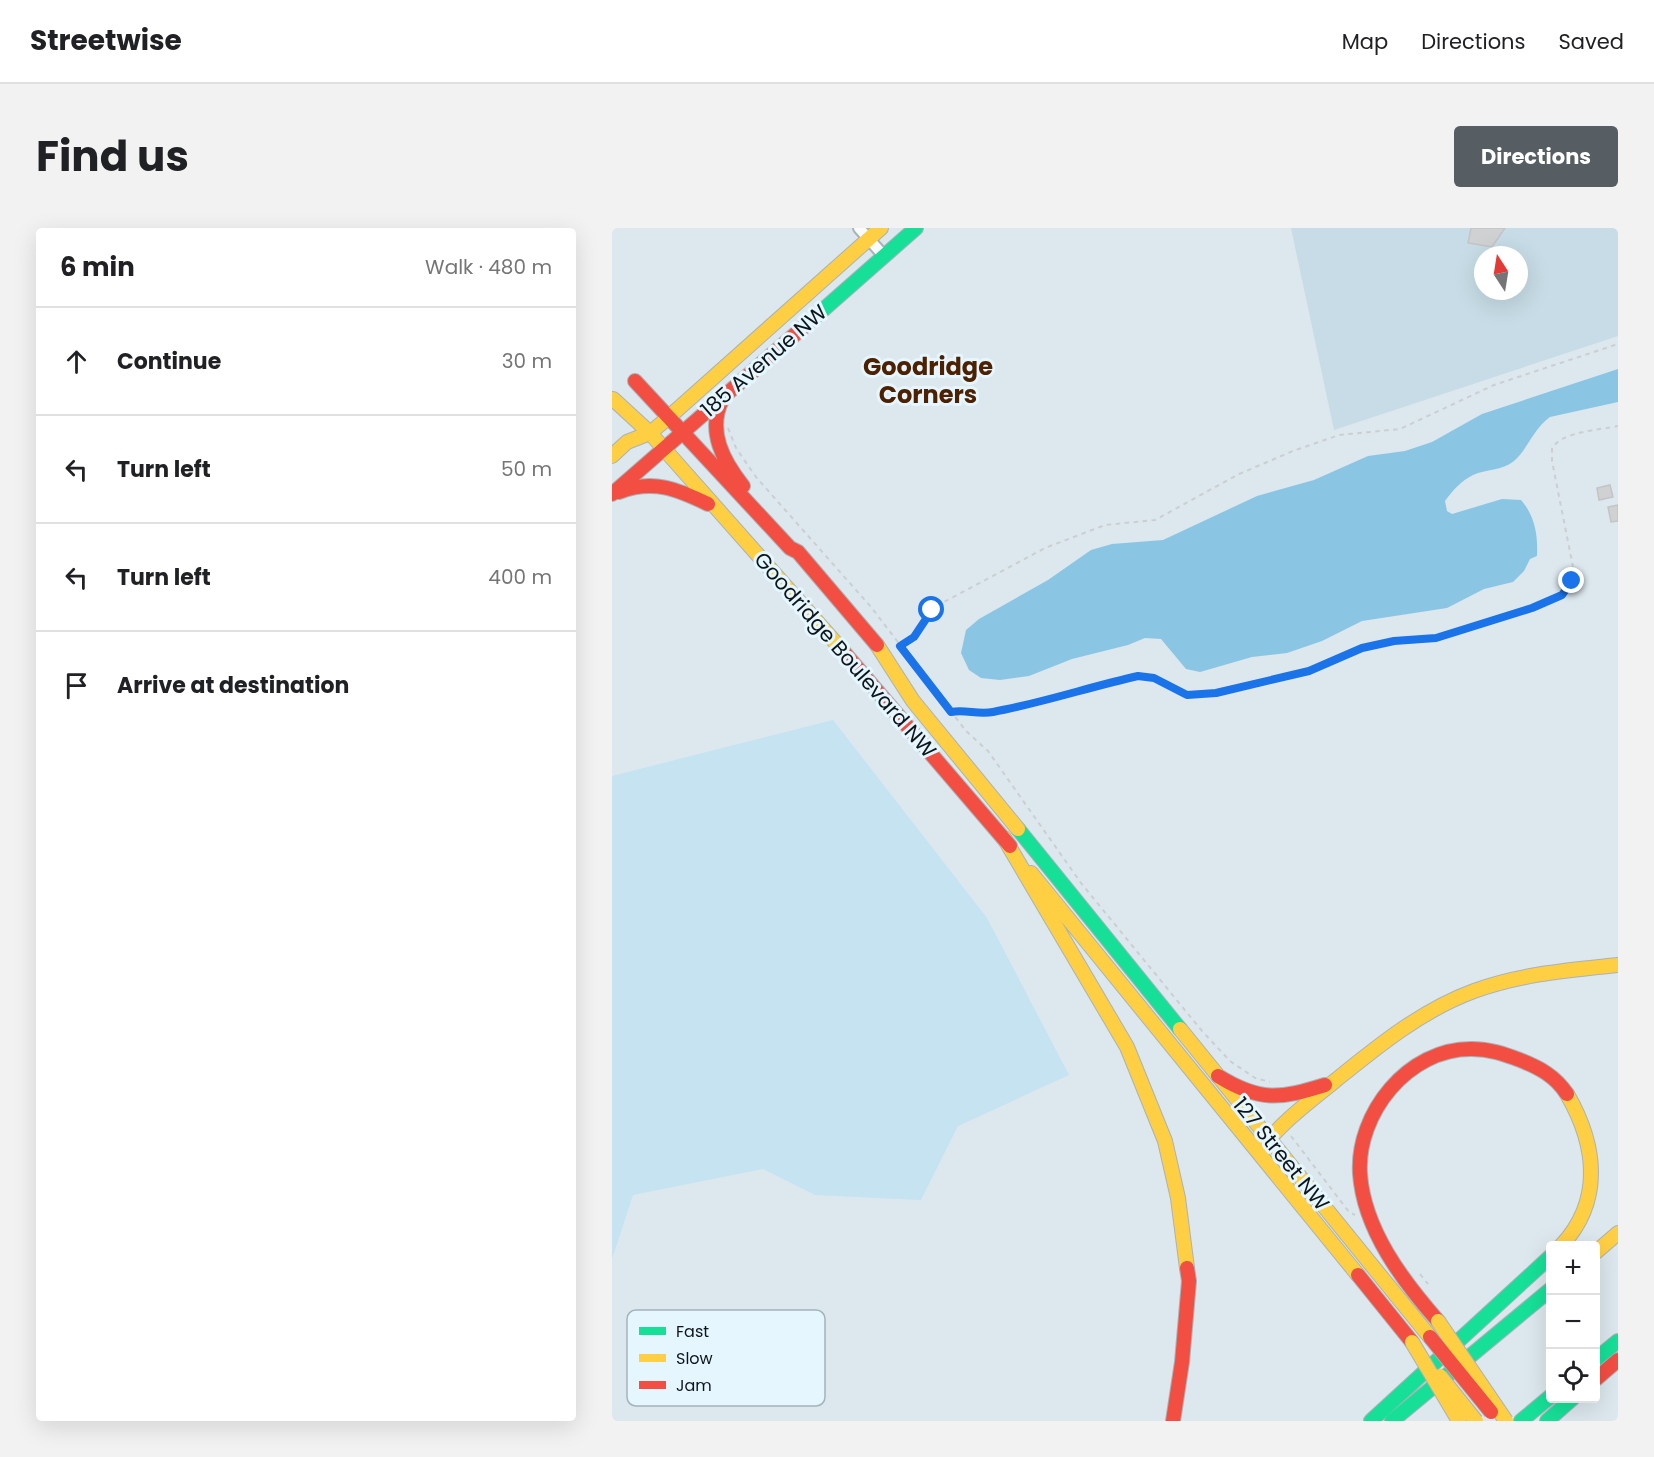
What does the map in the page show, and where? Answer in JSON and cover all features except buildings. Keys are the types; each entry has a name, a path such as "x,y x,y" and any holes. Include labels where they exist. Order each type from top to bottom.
{"main road":[{"name":"185 Avenue NW","path":"612,456 627,442 650,433 669,417 881,228"},
{"name":"185 Avenue NW","path":"612,495 916,228"},
{"name":"Goodridge Boulevard NW","path":"635,381 790,548 798,552 876,644 913,701 943,739 1065,886"},
{"path":"728,391 716,411 714,423 723,454 739,481 778,524 798,552"},
{"name":"Goodridge Boulevard NW","path":"613,399 650,433 896,711 1070,919"},
{"path":"612,495 633,486 655,483 716,507"},
{"path":"1004,838 1127,1047 1165,1141 1178,1198 1189,1281 1173,1421"},
{"name":"127 Street NW","path":"1065,886 1498,1421"},
{"name":"127 Street NW","path":"1070,919 1476,1421"},
{"path":"1259,1152 1268,1138 1335,1081 1404,1029 1447,1003 1494,984 1557,971 1618,965"},
{"path":"1506,1421 1438,1321 1424,1305 1392,1256 1367,1210 1359,1174 1362,1141 1376,1105 1387,1091 1410,1070 1441,1055 1478,1050 1497,1051 1531,1064 1555,1079 1577,1112 1594,1176 1590,1204 1566,1241"},
{"path":"1218,1076 1247,1093 1270,1098 1287,1097 1335,1081"},
{"path":"1600,1249 1618,1233"},
{"path":"1371,1421 1546,1261"},
{"path":"1392,1421 1546,1293"},
{"path":"1412,1341 1459,1421"},
{"path":"1600,1356 1618,1341"},
{"path":"1600,1376 1618,1360"},
{"path":"1521,1421 1546,1400"},
{"path":"1547,1421 1567,1403"}],"street":[{"path":"859,228 884,256"}],"path":[{"path":"900,646 914,637 927,616 944,602 1045,548 1105,525 1155,520 1239,474 1293,451 1339,435 1400,429 1494,385 1618,344"},
{"path":"951,712 991,713 1138,676 1154,678 1187,695 1216,693 1309,671 1362,648 1400,640 1436,638 1553,600 1569,586 1574,572 1552,461 1552,448 1560,440 1618,426"},
{"path":"718,430 728,428 736,448 756,477 859,593 972,738 988,751 1081,883 1202,1031 1230,1061 1255,1078 1270,1082 1270,1098"},
{"path":"1281,1126 1293,1138 1297,1148 1349,1212 1355,1215 1367,1210"},
{"path":"1416,1268 1431,1289"}],"shaded area":[{"path":"1291,228 1618,228 1618,336 1334,430"},
{"path":"833,720 987,918 1069,1075 958,1126 921,1200 815,1195 763,1169 633,1195 612,1259 612,776"}],"water":[{"path":"1618,369 1618,402 1550,417 1539,427 1514,461 1504,467 1469,477 1445,501 1447,511 1452,514 1502,499 1521,500 1535,526 1537,556 1530,559 1524,571 1513,582 1484,589 1447,608 1362,621 1322,641 1287,653 1252,657 1200,672 1186,669 1161,639 1145,638 1128,645 1072,659 1029,676 1000,680 981,678 969,670 961,653 966,630 979,619 1048,580 1091,550 1112,544 1163,540 1257,496 1314,480 1368,456 1405,451 1432,442 1482,414"}],"traffic: fast":[{"path":"807,324 916,228"},
{"path":"1018,829 1180,1029"},
{"path":"1371,1421 1546,1261"},
{"path":"1392,1421 1546,1293"},
{"path":"1600,1356 1618,1341"},
{"path":"1521,1421 1546,1400"},
{"path":"1547,1421 1567,1403"}],"traffic: slow":[{"path":"612,456 627,442 650,433 669,417 881,228"},
{"path":"613,399 650,433 842,650"},
{"path":"877,645 913,701 1018,829"},
{"path":"1004,838 1127,1047 1165,1141 1178,1198 1187,1268"},
{"path":"1031,873 1358,1275"},
{"path":"1259,1152 1285,1123 1315,1097 1384,1042 1436,1008 1474,991 1509,980 1618,965"},
{"path":"1180,1029 1430,1337"},
{"path":"1565,1241 1575,1229 1584,1211 1591,1173 1585,1133 1567,1094"},
{"path":"1600,1249 1618,1233"},
{"path":"1438,1321 1506,1421"},
{"path":"1412,1342 1459,1421"},
{"path":"1440,1376 1476,1421"}],"traffic: jam":[{"path":"612,494 807,324"},
{"path":"635,381 790,548 798,552 877,645"},
{"path":"722,400 716,423 719,445 729,466 743,486"},
{"path":"619,492 631,488 654,486 675,490 708,504"},
{"path":"842,650 1010,846"},
{"path":"1438,1321 1387,1254 1377,1235 1363,1195 1360,1174 1361,1151 1367,1129 1377,1108 1390,1089 1407,1072 1427,1060 1449,1052 1472,1049 1497,1052 1534,1066 1552,1077 1567,1094"},
{"path":"1218,1076 1246,1090 1270,1096 1295,1093 1325,1085"},
{"path":"1173,1421 1182,1362 1189,1281 1187,1268"},
{"path":"1358,1275 1412,1342"},
{"path":"1430,1337 1491,1412"},
{"path":"1600,1376 1618,1360"}],"district":[{"name":"Goodridge Corners","path":"928,381"}],"route":[{"path":"932,610 914,637 900,646 951,712 961,710 980,714 1024,706 1138,676 1154,678 1179,693 1187,695 1199,696 1216,693 1309,671 1346,653 1379,643 1436,638 1532,608 1562,595 1572,581"}]}
